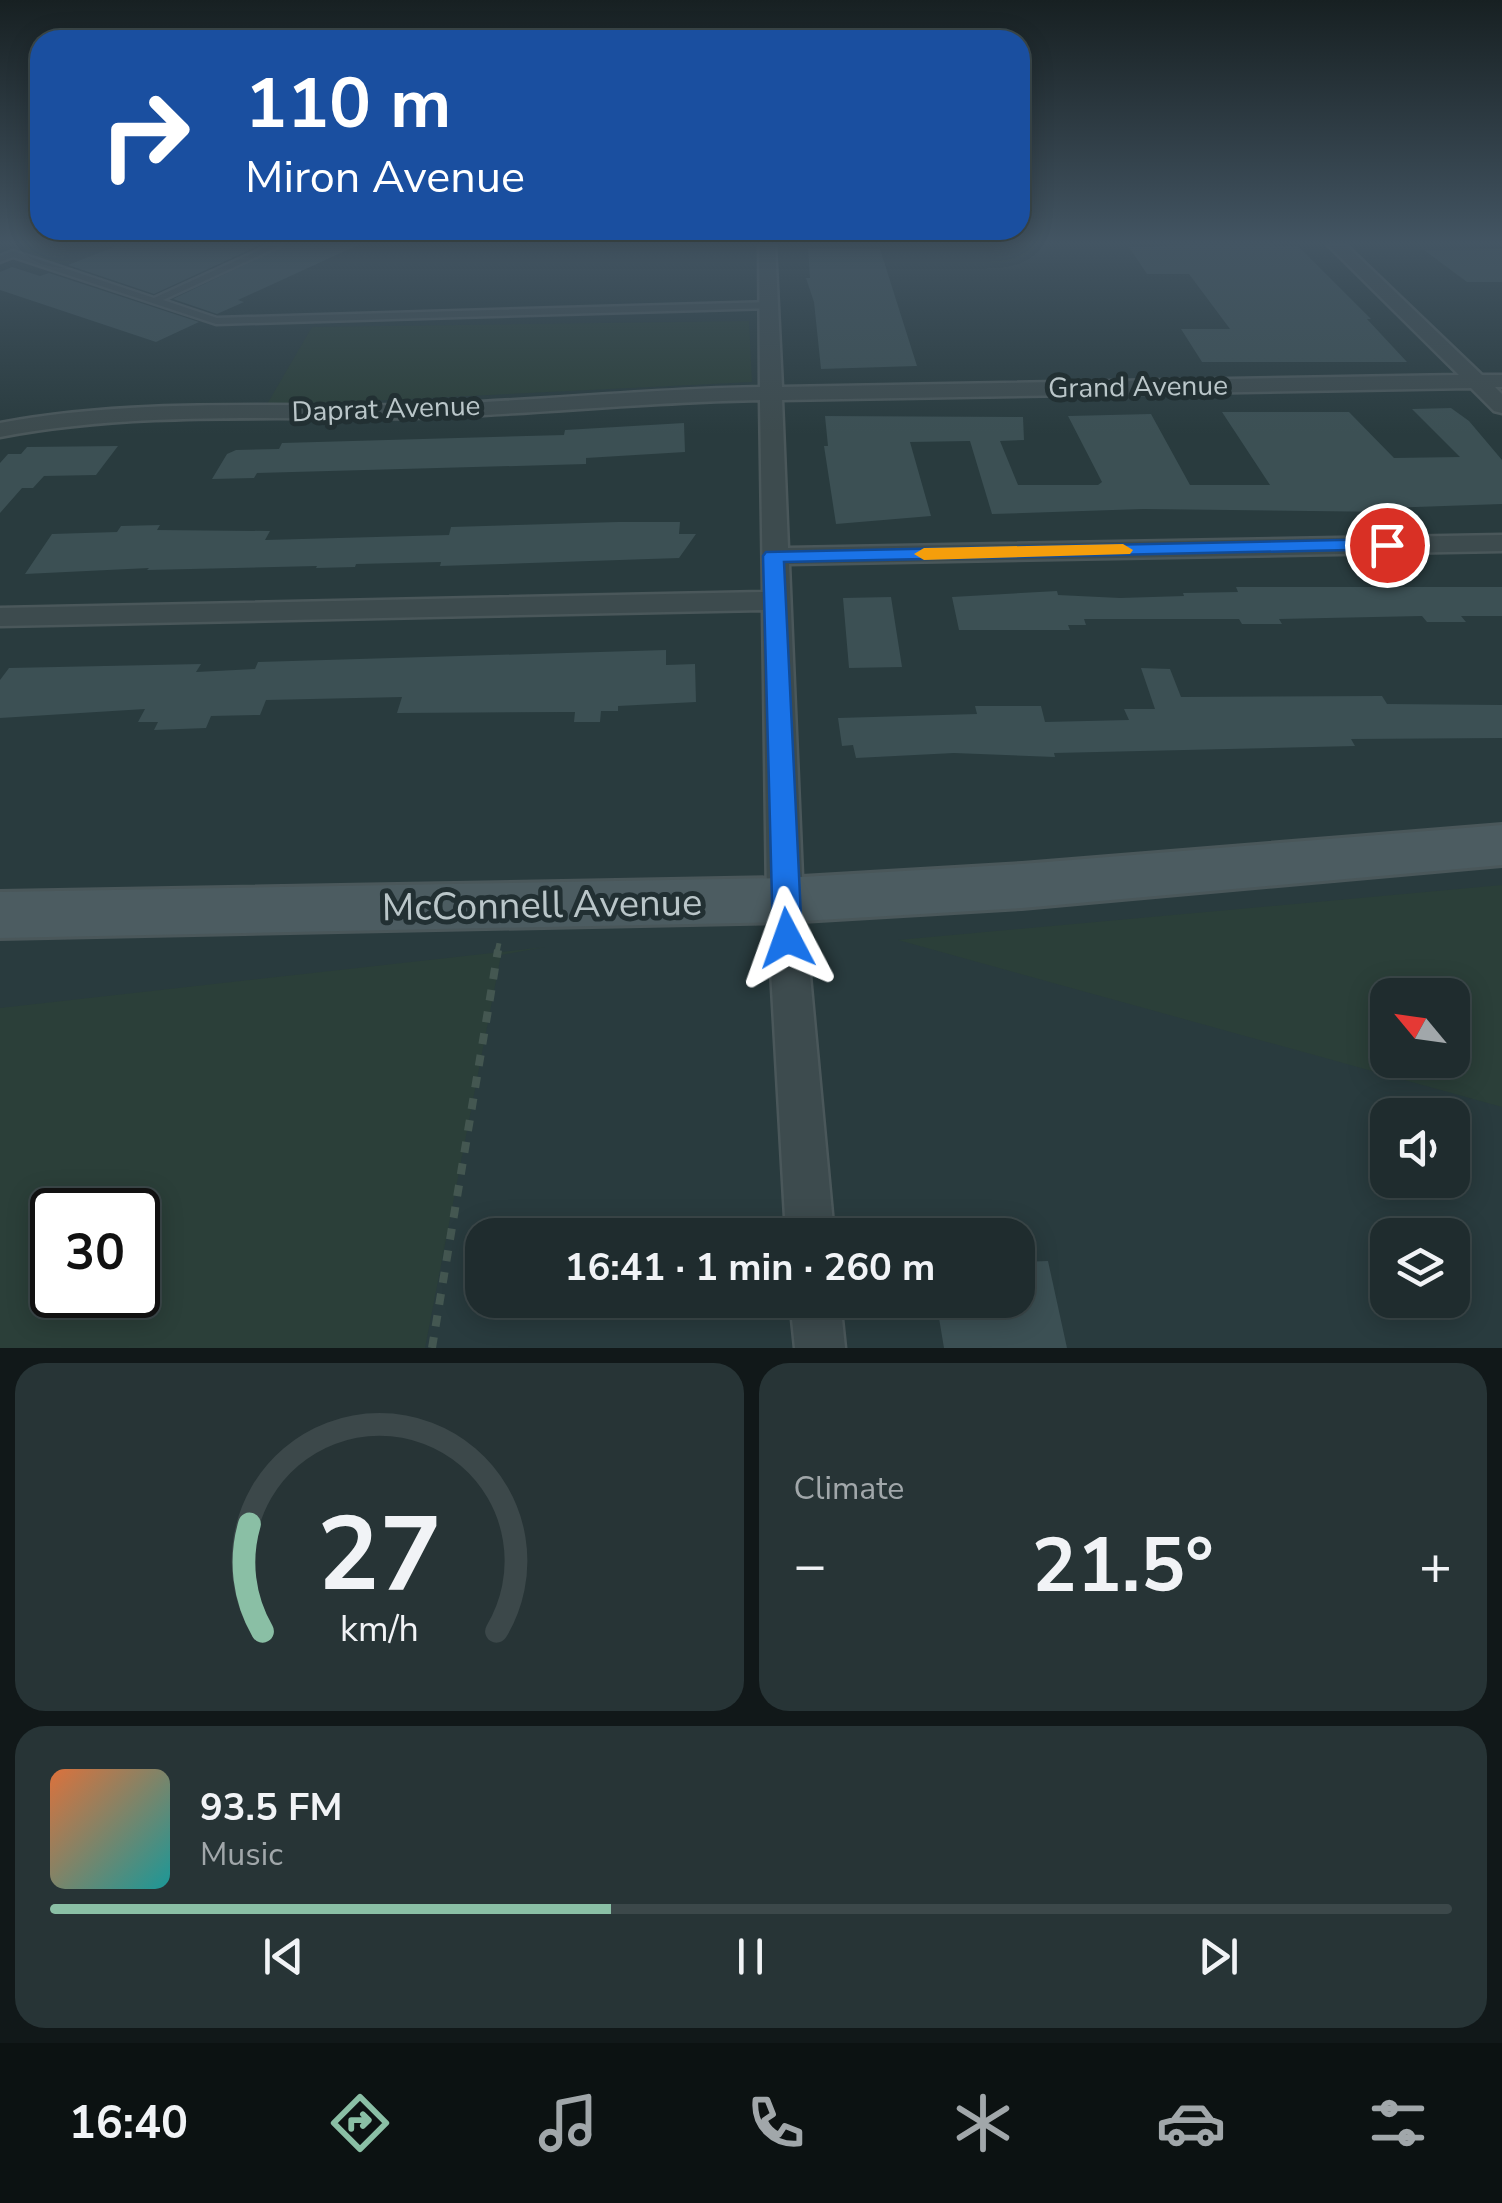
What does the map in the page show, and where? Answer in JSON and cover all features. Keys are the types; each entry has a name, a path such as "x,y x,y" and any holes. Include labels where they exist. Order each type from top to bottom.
{"main road":[{"name":"McConnell Avenue","path":"0,915 784,900 1022,886 1502,846"}],"street":[{"path":"770,308 784,900 809,1218"},
{"path":"1401,308 1502,406"},
{"name":"Grand Avenue","path":"773,393 1502,381"},
{"name":"Daprat Avenue","path":"0,430 68,416 417,411 640,396 773,393"},
{"path":"773,556 1502,543"},
{"path":"0,617 775,601"},
{"path":"817,1318 820,1348"}],"lane":[{"path":"177,308 216,321 669,308"}],"path":[{"path":"432,1348 506,905"}],"green space":[{"path":"749,321 752,382 266,406 312,327"},
{"path":"1502,885 1502,1107 1397,1078 1470,1078 1470,978 1370,978 1370,1071 898,940"},
{"path":"545,947 501,955 425,1348 0,1348 0,1008"}],"building":[{"path":"54,308 156,308 199,322 156,342"},
{"path":"199,308 231,308 217,314"},
{"path":"815,308 899,308 917,366 821,369"},
{"path":"1214,308 1360,308 1407,362 1202,362 1181,329 1230,329"},
{"path":"1451,408 1469,421 1502,460 1502,504 1387,508 1390,512 1143,509 992,514 970,441 910,442 931,516 836,524 824,446 828,446 825,416 1023,417 1024,440 1000,441 1018,485 1098,485 1102,482 1068,416 1151,414 1190,485 1270,485 1222,412 1349,412 1394,458 1460,457 1412,409"},
{"path":"684,423 685,452 586,458 586,464 257,473 254,478 212,479 227,454 236,450 279,449 282,443 564,435 565,430"},
{"path":"118,446 96,475 44,476 33,488 22,488 0,513 0,463 8,454 21,454 27,447"},
{"path":"680,522 679,534 696,534 679,558 25,574 52,534 117,532 121,526 270,531 265,540 449,535 451,527"},
{"path":"1236,587 1502,587 1502,616 1461,616 1466,622 1427,622 1422,616 1279,619 1282,624 1242,624 1239,619 1084,619 1086,625 1068,625 1070,630 959,630 952,597 1057,591 1058,595 1120,598 1184,596 1183,593 1238,592"},
{"path":"891,597 902,667 849,668 843,598"},
{"path":"666,650 666,665 695,664 696,702 618,706 618,711 601,711 600,722 574,722 575,712 397,713 402,697 266,700 260,715 211,716 206,728 154,730 158,722 138,722 145,709 0,718 0,680 9,668 201,664 196,672 255,669 258,662"},
{"path":"1141,668 1170,669 1181,697 1382,696 1387,704 1502,705 1502,738 1351,739 1355,746 1054,753 1055,757 954,753 856,758 853,745 842,746 838,718 977,714 975,706 1041,706 1045,722 1129,720 1124,709 1155,709"},
{"path":"1035,1261 1048,1261 1067,1348 944,1348 939,1318 1035,1318"}],"slow traffic":[{"path":"924,554 1123,550"}],"route":[{"path":"787,938 773,556 1387,545"}]}
